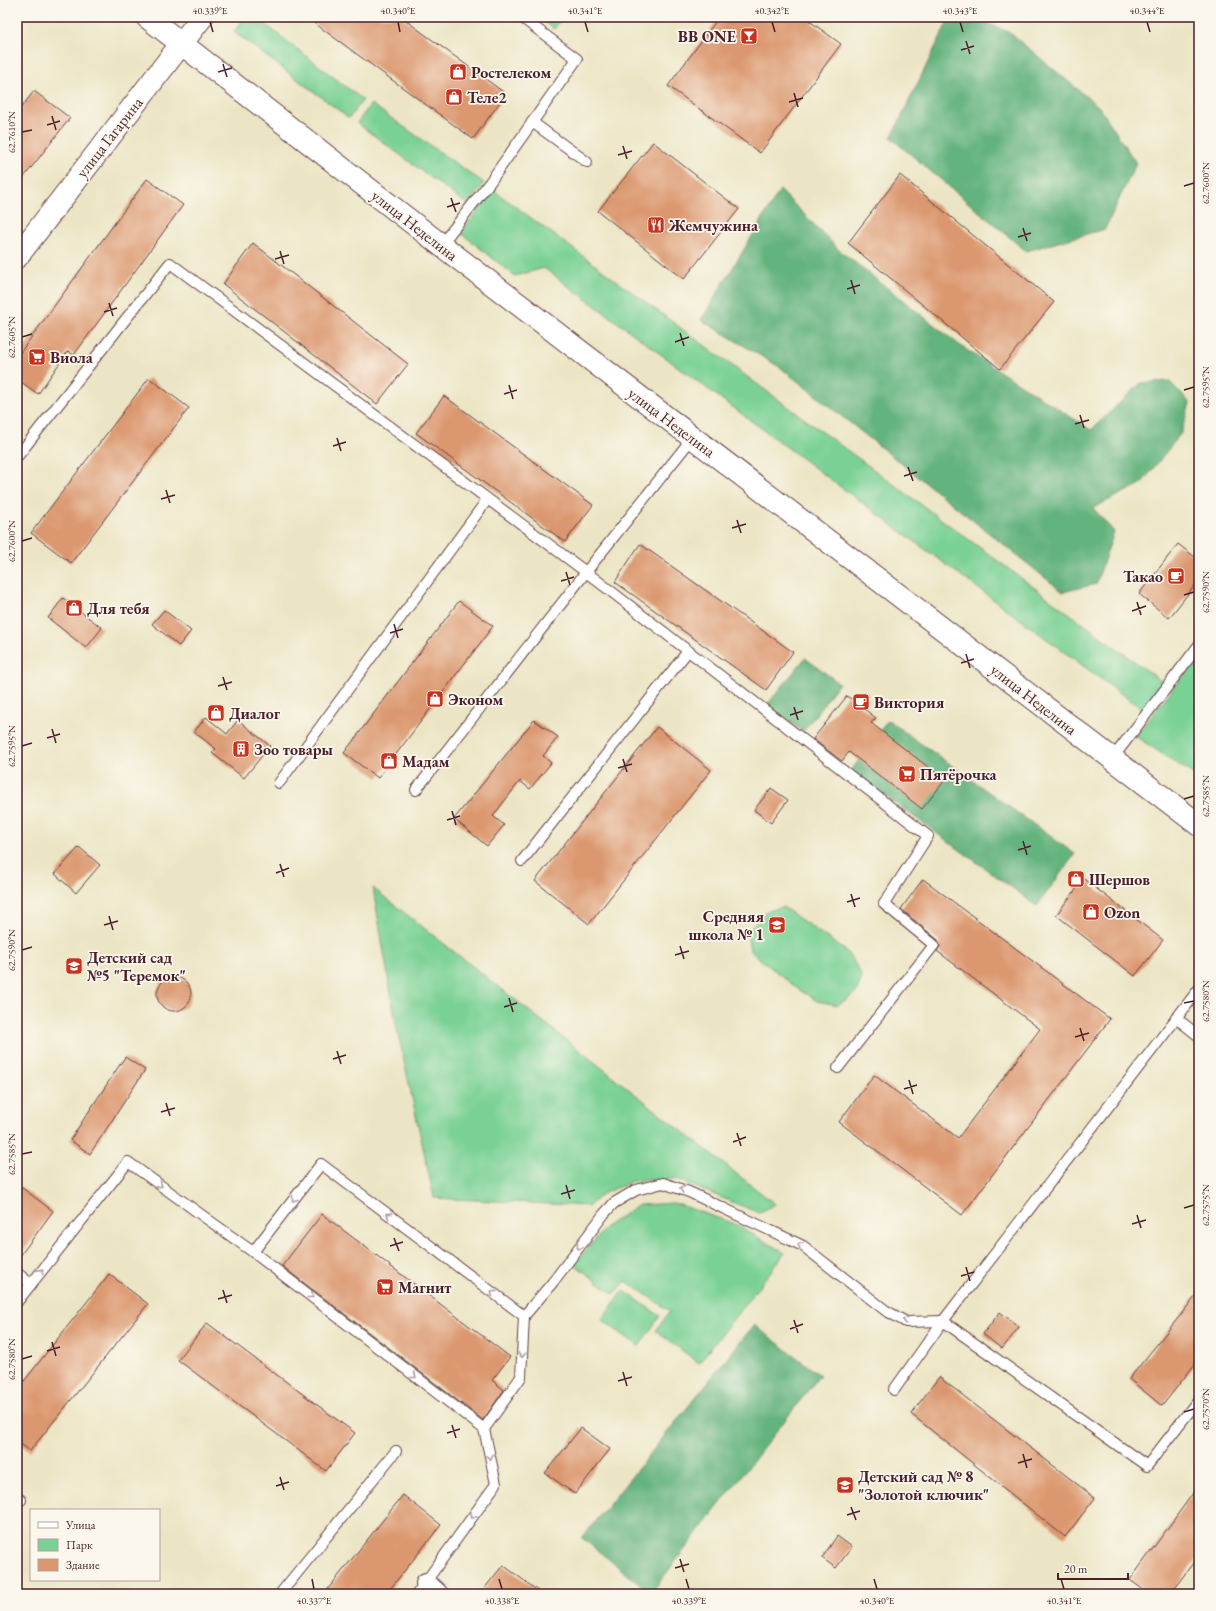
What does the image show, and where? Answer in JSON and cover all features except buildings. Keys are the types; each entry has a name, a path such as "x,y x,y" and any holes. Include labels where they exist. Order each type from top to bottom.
{"street":[{"name":"улица Неделина","path":"148,17 441,245 1199,824"},
{"name":"улица Гагарина","path":"17,257 202,17"}],"lane":[{"path":"441,245 577,59 521,17"},
{"path":"532,122 587,162"},
{"path":"17,457 170,263 487,500 586,572 928,836 884,904 934,945 838,1068"},
{"path":"416,790 693,437"},
{"path":"17,440 26,446"},
{"path":"278,782 487,500"},
{"path":"1112,759 1199,645"},
{"path":"522,860 688,651"},
{"path":"894,1390 944,1321 1199,989"},
{"path":"1176,1018 1199,1036"},
{"path":"17,1302 128,1162 253,1252 484,1429 496,1484 427,1590"},
{"path":"253,1252 321,1164 524,1316"},
{"path":"484,1429 521,1377 524,1316 553,1282 600,1218 614,1203 636,1190 663,1183 689,1192 803,1246 885,1310 906,1322 944,1321 1147,1466 1199,1399"},
{"path":"17,1273 32,1284"},
{"path":"280,1594 396,1450"}],"green space":[{"path":"245,17 256,17 363,100 349,118 234,32"},
{"path":"538,17 563,17 554,29"},
{"path":"950,17 971,17 1009,32 1100,108 1136,163 1105,229 1026,251 891,138"},
{"path":"371,104 484,183 468,205 357,123"},
{"path":"493,190 1164,683 1143,710 544,268 515,276 461,233"},
{"path":"780,190 839,250 962,347 1091,430 1141,383 1169,381 1190,403 1181,433 1141,484 1093,508 1114,532 1096,584 1063,592 781,368 701,320"},
{"path":"1199,656 1199,778 1135,736"},
{"path":"805,658 839,683 803,732 767,705"},
{"path":"888,720 1075,854 1037,906 851,771"},
{"path":"373,888 775,1204 759,1213 676,1179 633,1181 602,1194 589,1206 434,1198 396,1024"},
{"path":"783,907 846,951 858,968 862,978 856,993 838,1005 817,1001 798,989 750,951 747,932 766,911"},
{"path":"674,1203 735,1224 785,1253 699,1363 656,1331 670,1311 626,1281 614,1294 574,1264 607,1226 639,1205"},
{"path":"623,1290 660,1316 639,1346 602,1320"},
{"path":"754,1325 820,1375 651,1593 582,1538"}],"place":[{"name":"BB ONE","path":"749,36"},
{"name":"Ростелеком","path":"458,72"},
{"name":"Теле2","path":"454,97"},
{"name":"Жемчужина","path":"656,225"},
{"name":"Виола","path":"37,357"},
{"name":"Такао","path":"1176,576"},
{"name":"Для тебя","path":"74,608"},
{"name":"Эконом","path":"435,699"},
{"name":"Виктория","path":"861,702"},
{"name":"Диалог","path":"216,713"},
{"name":"Зоо товары","path":"241,749"},
{"name":"Мадам","path":"389,761"},
{"name":"Пятёрочка","path":"907,774"},
{"name":"Шершов","path":"1076,879"},
{"name":"Ozon","path":"1091,912"},
{"name":"Средняя школа № 1","path":"777,925"},
{"name":"Детский сад №5 \"Теремок\"","path":"74,966"},
{"name":"Магнит","path":"385,1287"},
{"name":"Детский сад № 8 \"Золотой ключик\"","path":"845,1485"}]}
